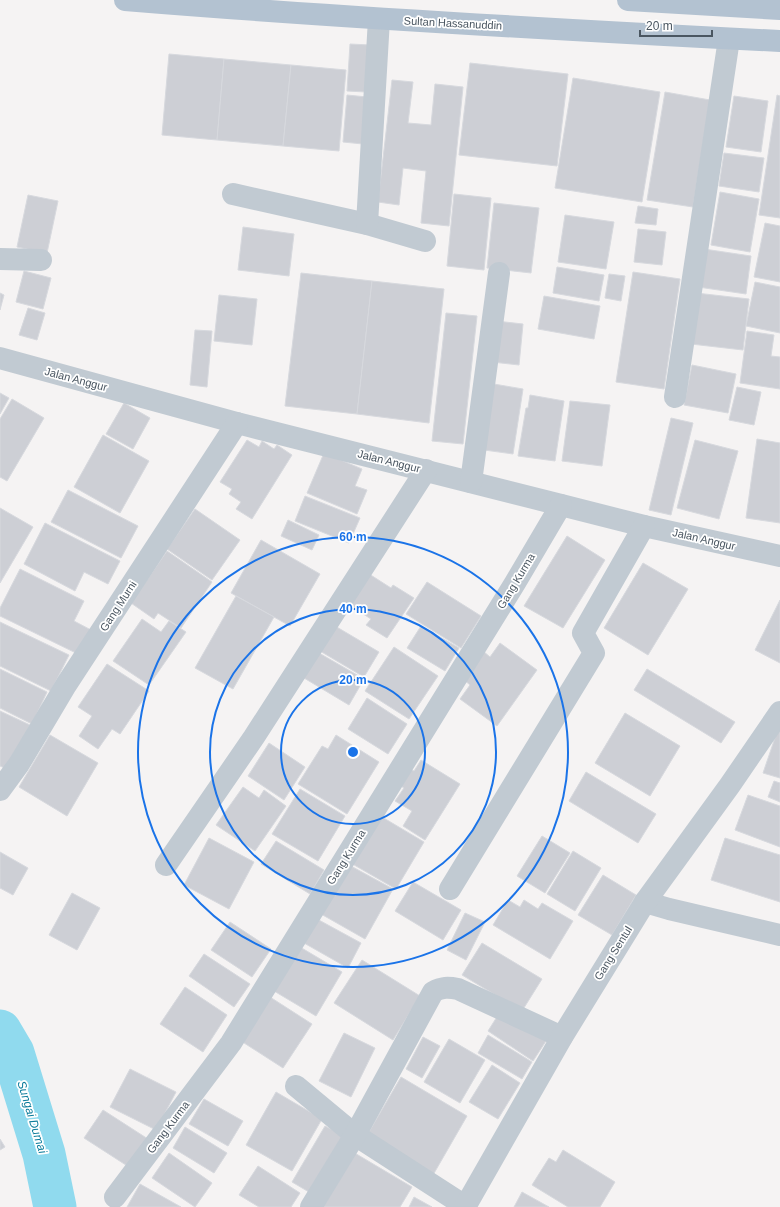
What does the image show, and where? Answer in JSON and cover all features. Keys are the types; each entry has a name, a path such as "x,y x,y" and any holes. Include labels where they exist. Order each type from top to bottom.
{"main road":[{"name":"Sultan Hassanuddin","path":"125,0 264,12 780,41"},
{"path":"628,0 780,9"}],"street":[{"path":"368,224 379,19"},
{"path":"674,397 729,39"},
{"path":"234,194 368,224 425,241"},
{"path":"0,259 41,260"},
{"path":"471,482 499,273"},
{"name":"Jalan Anggur","path":"0,358 238,423 561,505 644,526 780,556"},
{"name":"Gang Murni","path":"0,790 19,764 66,685 238,423"},
{"path":"166,865 254,737 426,470"},
{"name":"Gang Kurma","path":"115,1197 231,1043 515,583 561,505"},
{"path":"450,889 594,653 583,634 644,526"},
{"name":"Gang Sentul","path":"465,1207 562,1037 645,902 730,785 780,712"},
{"path":"645,902 669,910 780,936"},
{"path":"311,1207 355,1135 433,992 441,988 448,987 458,989 562,1037"},
{"path":"296,1086 355,1135 465,1207"}],"building":[{"path":"350,44 370,45 366,92 347,91"},
{"path":"169,54 224,59 217,140 162,135"},
{"path":"224,59 291,65 283,146 217,140"},
{"path":"470,63 568,74 557,166 459,155"},
{"path":"291,65 346,70 339,151 283,146"},
{"path":"573,78 660,92 642,202 555,188"},
{"path":"392,80 413,82 408,123 431,125 435,84 463,87 449,226 421,223 426,171 403,168 399,205 378,202"},
{"path":"665,92 710,100 693,207 647,200"},
{"path":"347,95 367,97 363,144 343,142"},
{"path":"777,95 780,96 780,218 759,215"},
{"path":"734,96 768,101 761,152 726,147"},
{"path":"724,153 764,158 759,192 719,186"},
{"path":"720,192 759,199 750,252 711,245"},
{"path":"454,194 491,198 484,270 447,266"},
{"path":"28,195 58,201 47,253 17,247"},
{"path":"494,203 539,208 531,273 487,268"},
{"path":"638,206 658,209 656,225 635,223"},
{"path":"565,215 614,222 606,269 558,262"},
{"path":"765,223 780,226 780,282 754,277"},
{"path":"243,227 294,234 289,276 238,270"},
{"path":"638,229 666,232 662,265 634,262"},
{"path":"704,249 751,256 746,294 698,287"},
{"path":"557,267 604,275 599,301 553,293"},
{"path":"24,271 51,278 43,309 16,302"},
{"path":"633,272 680,279 664,389 616,382"},
{"path":"301,273 372,281 357,414 285,406"},
{"path":"609,274 625,276 621,301 605,298"},
{"path":"372,281 444,289 429,423 357,414"},
{"path":"755,282 780,287 780,333 746,326"},
{"path":"0,293 4,295 0,310"},
{"path":"696,293 749,299 743,350 691,344"},
{"path":"219,295 257,299 252,345 214,341"},
{"path":"544,296 600,306 594,339 538,329"},
{"path":"28,308 45,313 37,340 19,335"},
{"path":"446,313 477,316 463,444 432,441"},
{"path":"496,321 523,324 519,365 492,362"},
{"path":"195,330 212,331 207,387 190,385"},
{"path":"747,331 774,335 771,356 780,357 780,389 740,383"},
{"path":"692,365 736,374 728,413 684,405"},
{"path":"488,383 523,389 513,454 477,449"},
{"path":"737,387 761,392 754,425 729,420"},
{"path":"0,393 9,398 0,414"},
{"path":"530,395 564,401 555,461 518,456 526,408 528,408"},
{"path":"12,399 44,418 7,481 0,477 0,419"},
{"path":"570,401 610,405 602,466 562,461"},
{"path":"124,403 150,418 133,449 106,434"},
{"path":"671,418 693,423 671,515 649,510"},
{"path":"103,435 149,461 120,513 74,487"},
{"path":"757,439 780,443 780,523 746,518"},
{"path":"247,440 259,447 262,441 274,449 277,445 292,455 252,519 236,509 241,502 229,494 232,489 220,482"},
{"path":"695,440 738,451 719,519 677,508"},
{"path":"324,453 362,469 355,486 367,490 357,514 307,493"},
{"path":"68,490 138,526 121,558 51,522"},
{"path":"305,496 360,518 349,543 295,521"},
{"path":"0,508 33,527 0,583"},
{"path":"195,509 240,540 212,580 167,549"},
{"path":"288,520 319,535 312,550 281,536"},
{"path":"45,523 120,561 108,584 84,572 75,591 24,564"},
{"path":"567,536 605,560 563,628 524,606"},
{"path":"261,540 320,574 290,626 231,593"},
{"path":"167,551 212,582 181,628 158,613 154,619 131,603"},
{"path":"643,563 688,589 648,655 604,628"},
{"path":"20,569 84,601 74,621 91,630 78,654 0,616 0,608"},
{"path":"366,572 391,588 393,585 414,598 387,638 366,625 371,619 346,603"},
{"path":"427,582 481,616 461,648 406,614"},
{"path":"236,596 274,617 233,689 195,668"},
{"path":"780,600 780,663 755,650"},
{"path":"142,619 161,632 169,621 186,632 149,685 113,661"},
{"path":"0,622 69,655 51,691 0,666"},
{"path":"335,626 379,652 364,677 320,651"},
{"path":"421,626 459,648 445,671 407,648"},
{"path":"500,643 537,670 497,726 460,699 470,685 463,679 483,651 490,657"},
{"path":"394,647 438,676 409,719 365,691"},
{"path":"319,653 364,679 349,705 304,678"},
{"path":"107,664 149,691 120,734 112,729 98,749 79,736 92,716 78,707"},
{"path":"0,669 47,692 32,724 0,708"},
{"path":"647,669 735,722 721,743 634,690"},
{"path":"367,698 407,724 388,754 348,729"},
{"path":"0,711 30,725 9,770 0,766"},
{"path":"625,713 680,746 650,796 595,763"},
{"path":"778,729 780,730 780,778 763,773"},
{"path":"50,735 98,763 67,816 19,787"},
{"path":"336,735 379,762 347,814 298,784 322,746 328,749"},
{"path":"269,743 305,767 284,800 248,776"},
{"path":"421,760 460,784 425,840 403,826 412,811 395,801 404,788 396,783 406,767 414,771"},
{"path":"586,772 656,814 638,843 569,801"},
{"path":"774,781 780,783 780,802 768,797"},
{"path":"243,787 259,798 264,790 286,806 255,851 216,825"},
{"path":"300,789 345,816 318,861 272,834"},
{"path":"748,795 780,806 780,847 735,830"},
{"path":"377,814 424,842 396,889 349,862"},
{"path":"542,836 570,853 545,893 517,876"},
{"path":"209,838 254,862 229,909 184,885"},
{"path":"725,838 780,855 780,902 711,880"},
{"path":"276,841 324,870 310,894 261,864"},
{"path":"573,851 601,868 575,911 547,894"},
{"path":"0,852 28,868 13,895 0,888"},
{"path":"349,865 393,889 365,939 321,914"},
{"path":"603,875 636,895 612,935 578,915"},
{"path":"413,882 461,910 443,940 395,911"},
{"path":"72,893 100,908 77,950 49,935"},
{"path":"508,900 520,907 524,900 538,909 542,903 573,921 550,959 493,925"},
{"path":"465,913 485,922 466,960 447,950"},
{"path":"317,919 361,943 348,968 304,943"},
{"path":"230,922 271,949 252,977 211,950"},
{"path":"482,943 542,979 522,1011 462,975"},
{"path":"300,947 342,972 316,1016 274,991"},
{"path":"204,954 250,984 234,1007 189,976"},
{"path":"362,960 420,996 393,1040 334,1003"},
{"path":"185,987 227,1015 203,1052 160,1024"},
{"path":"270,997 312,1024 283,1068 241,1041"},
{"path":"500,1012 546,1041 533,1061 488,1031"},
{"path":"344,1033 375,1048 351,1097 319,1081"},
{"path":"488,1035 532,1062 522,1079 478,1053"},
{"path":"423,1037 440,1046 422,1078 406,1069"},
{"path":"449,1039 485,1060 460,1103 424,1082"},
{"path":"492,1065 520,1083 498,1119 469,1102"},
{"path":"130,1069 176,1092 156,1130 110,1107"},
{"path":"401,1077 467,1116 433,1175 366,1137"},
{"path":"276,1092 322,1119 292,1171 246,1145"},
{"path":"204,1099 243,1121 228,1146 189,1124"},
{"path":"103,1110 148,1139 129,1167 84,1138"},
{"path":"325,1126 348,1138 314,1195 292,1182"},
{"path":"185,1127 227,1153 214,1173 173,1148"},
{"path":"0,1139 5,1147 0,1150"},
{"path":"563,1150 615,1182 600,1207 568,1207 532,1185 549,1158 556,1162"},
{"path":"353,1152 412,1187 400,1207 320,1207"},
{"path":"169,1153 212,1183 195,1207 152,1178"},
{"path":"258,1166 300,1193 291,1207 259,1207 239,1195"},
{"path":"140,1184 181,1207 127,1207"},
{"path":"522,1192 549,1207 514,1207"},
{"path":"414,1197 432,1207 409,1207"}],"waterway":[{"name":"Sungai Dumai","path":"0,1031 13,1053 44,1154 55,1207"}]}
